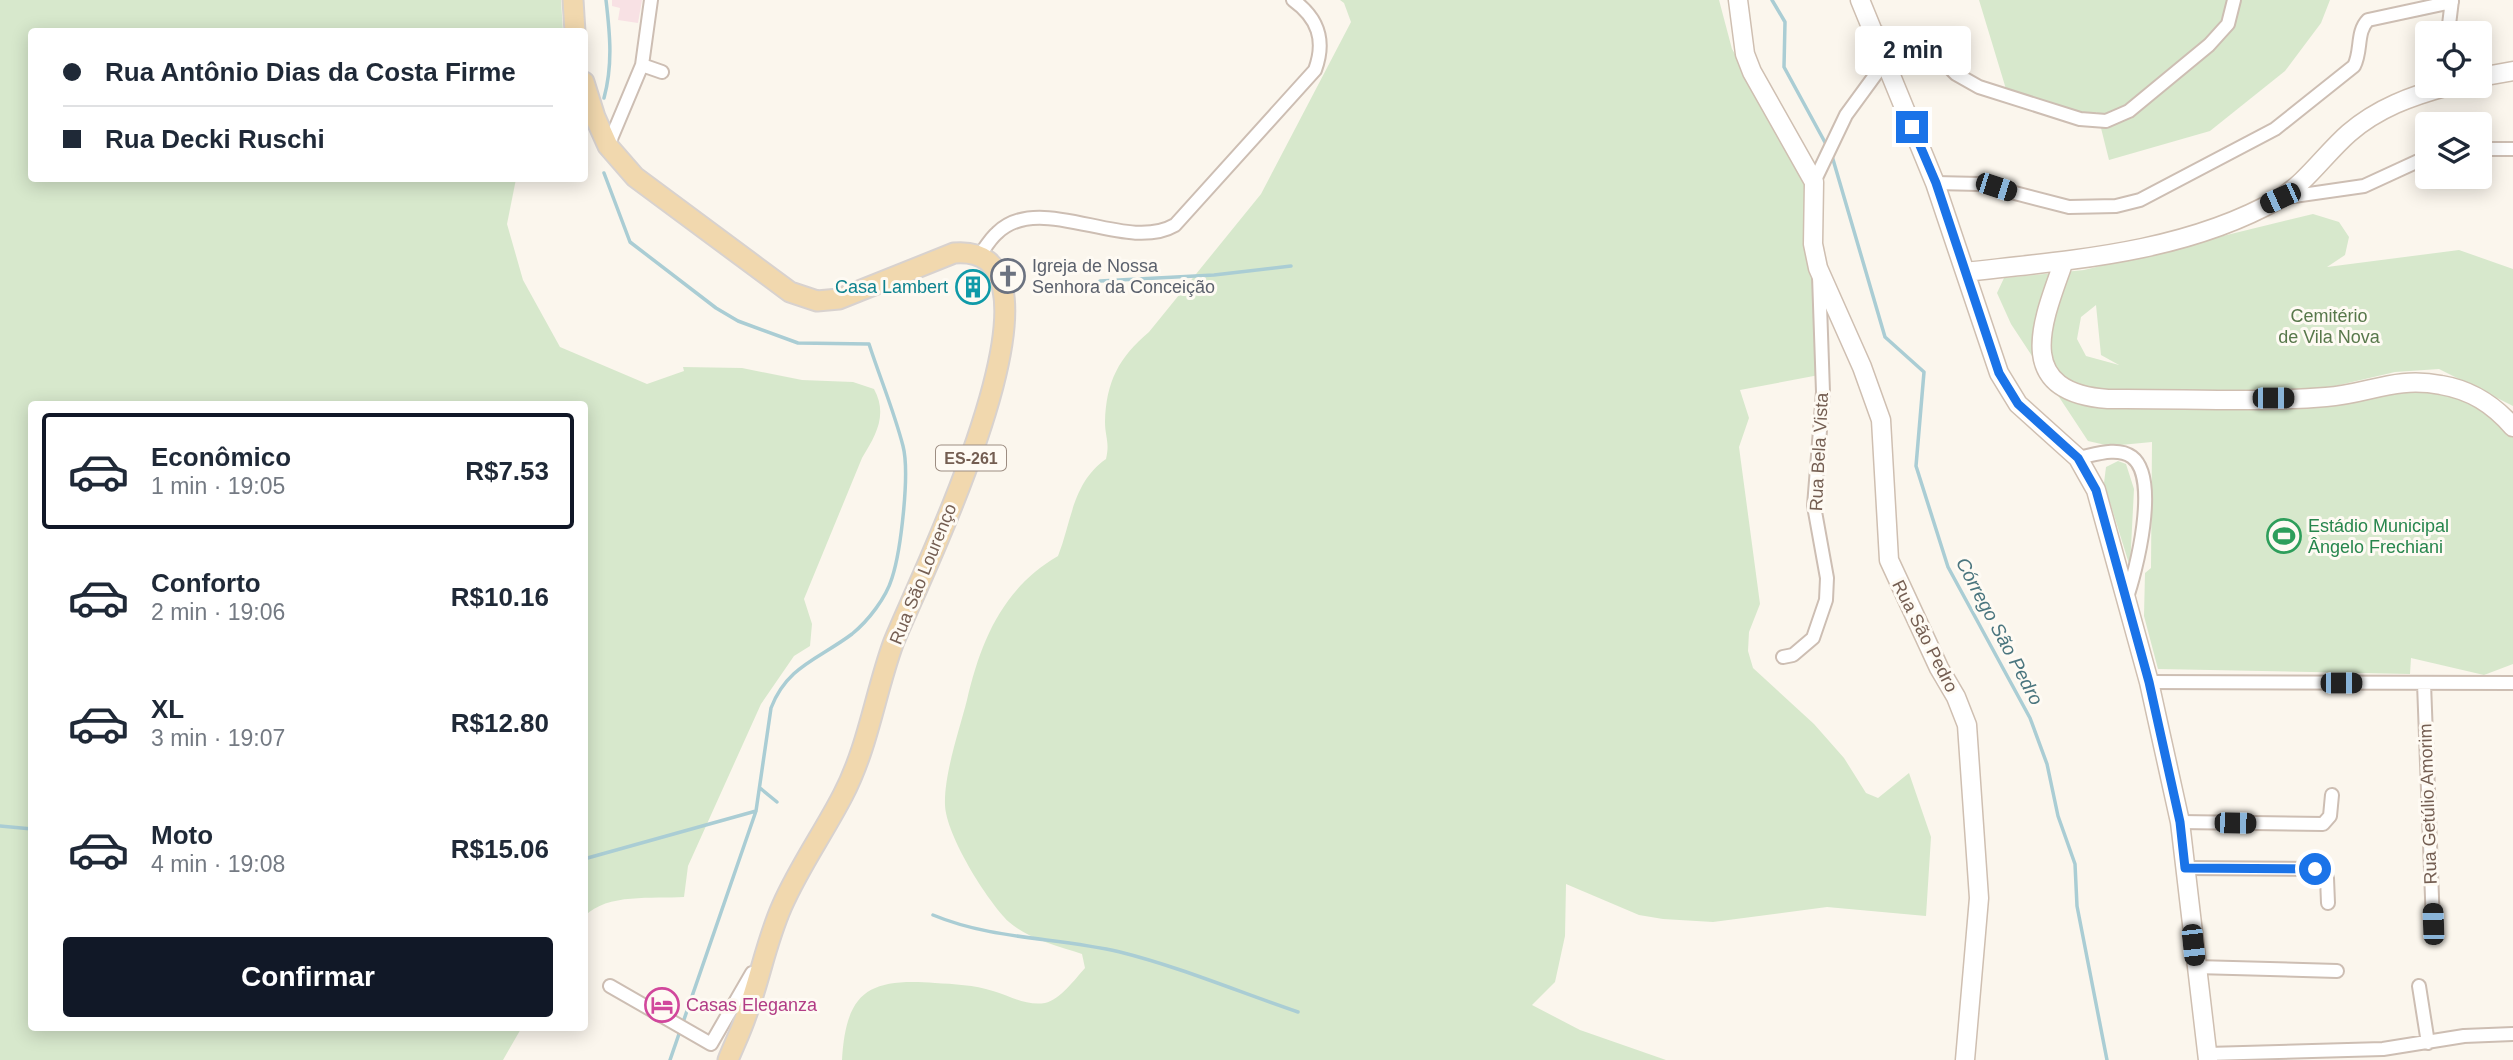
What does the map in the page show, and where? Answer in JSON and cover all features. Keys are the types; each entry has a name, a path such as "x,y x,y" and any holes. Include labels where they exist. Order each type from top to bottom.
{"main road":[{"path":"573,0 575,28"},
{"path":"588,95 608,146 635,177 790,292 805,299 839,299 954,253 980,255"},
{"name":"Rua São Lourenço","path":"728,1060 747,1015 764,950 790,887 855,770 894,643 978,442 1004,340 1005,302 1001,280 980,255"}],"street":[{"path":"608,146 642,65 651,0"},
{"path":"980,255 997,232 1013,222 1031,219 1056,219 1142,232 1167,230 1175,225 1315,70 1321,42 1318,27 1309,12 1293,0"},
{"path":"1738,0 1748,63 1814,182"},
{"path":"1860,0 1936,183 1992,355 2008,389 2018,404 2078,458 2096,490 2149,682 2180,822 2207,1057 2383,1049 2464,1035 2513,1034"},
{"path":"1874,32 1924,42 1956,74 1979,86 2080,119 2105,121 2129,111 2209,45 2228,24 2234,0"},
{"path":"1936,183 1980,184 2069,207 2116,206 2140,200 2275,129 2354,66 2359,53 2362,28 2368,20 2452,1 2450,21"},
{"path":"1814,182 1824,157 1860,93 1884,63"},
{"path":"642,65 662,72"},
{"path":"2492,75 2513,71"},
{"path":"2280,198 2348,134 2381,108 2415,96"},
{"path":"2492,149 2513,149"},
{"path":"1965,272 2139,249 2189,236 2280,198 2364,186 2415,161"},
{"name":"Rua São Pedro","path":"1814,182 1813,244 1818,268 1862,367 1881,420 1886,545 1892,569 1939,668 1956,697 1967,725 1979,898 1965,1060"},
{"path":"2064,261 2042,326 2041,360 2054,380 2073,392 2108,399 2328,397 2381,384 2440,384 2478,396 2513,426"},
{"name":"Rua Bela Vista","path":"1783,657 1793,655 1813,638 1826,600 1827,578 1814,506 1823,391 1818,268"},
{"path":"2078,458 2111,452 2124,453 2139,465 2143,481 2142,539 2138,567 2126,601"},
{"path":"2149,682 2513,683"},
{"name":"Rua Getúlio Amorim","path":"2424,683 2433,924"},
{"path":"2180,822 2323,824 2330,816 2332,794"},
{"path":"2185,868 2315,869 2327,878 2328,903"},
{"path":"610,986 706,1042 715,1041 764,950"},
{"path":"2196,967 2337,971"},
{"path":"2419,986 2428,1043"}],"shaded area":[{"path":"612,0 642,0 638,23 618,20 620,8 612,6"}],"green space":[{"path":"0,0 561,0 563,28 28,28 28,182 515,182 507,224 523,280 560,347 647,384 684,371 683,367 742,368 802,380 853,382 874,389 880,408 878,425 804,599 812,624 810,646 794,656 761,704 688,866 684,897 618,900 588,914 588,401 28,401 28,1031 520,1031 503,1060 0,1060"},
{"path":"1340,0 1719,0 1732,49 1814,186 1813,277 1819,375 1740,390 1749,418 1739,447 1760,604 1749,632 1748,651 1753,668 1814,724 1844,758 1866,793 1878,798 1909,773 1931,837 1926,916 1827,907 1713,922 1663,919 1639,915 1566,884 1565,936 1555,982 1532,1005 1580,1030 1666,1060 842,1060 849,1018 865,994 878,987 912,982 957,984 1038,1004 1051,1001 1062,994 1085,968 1082,954 1034,937 1009,922 969,867 952,833 945,805 949,766 956,739 979,657 997,618 1023,584 1058,556 1074,503 1086,479 1106,459 1106,408 1116,371 1261,194 1351,22 1344,3"},
{"path":"1979,0 2330,0 2321,23 2285,71 2210,131 2109,160 2097,112 2079,122 2009,99"},
{"name":"Cemitério de Vila Nova","path":"2313,214 2339,222 2349,237 2345,255 2327,267 2459,250 2513,269 2513,406 2439,369 2395,372 2335,386 2343,392 2434,388 2482,408 2513,433 2513,664 2484,675 2411,658 2410,674 2158,669 2144,616 2145,573 2151,568 2152,442 2110,446 2088,441 2011,324 1997,293 2004,278 2084,270","holes":["2096,305 2101,355 2119,365 2086,356 2077,339 2081,317"]},
{"path":"2118,461 2126,464 2134,489 2130,567 2104,483 2106,467"}],"waterway":[{"path":"604,98 610,61 606,0"},
{"name":"Córrego São Pedro","path":"1772,0 1785,22 1784,67 1827,146"},
{"name":"Córrego São Pedro","path":"1832,156 1885,337 1924,372 1916,466 1948,567 2030,718 2047,764 2058,816 2075,864 2077,906 2107,1060"},
{"path":"604,173 630,242 716,308 738,321 798,343 869,344 905,458 901,531 892,578 885,593 876,609 858,629 805,665 786,682 771,708 756,811 670,1060"},
{"path":"1100,281 1214,275 1291,266"},
{"path":"760,788 777,802"},
{"path":"588,858 756,811"},
{"path":"0,826 28,829"},
{"path":"933,915 1002,934 1120,952 1187,972 1298,1012"}],"place":[{"name":"Igreja de Nossa Senhora da Conceição","path":"1008,276"},
{"name":"Casa Lambert","path":"973,287"},
{"name":"Estádio Municipal Ângelo Frechiani","path":"2284,536"},
{"name":"Casas Eleganza","path":"662,1005"}],"route":[{"path":"1912,127 1936,183 1999,373 2018,404 2078,458 2096,490 2149,682 2180,822 2185,868 2315,869"}]}
